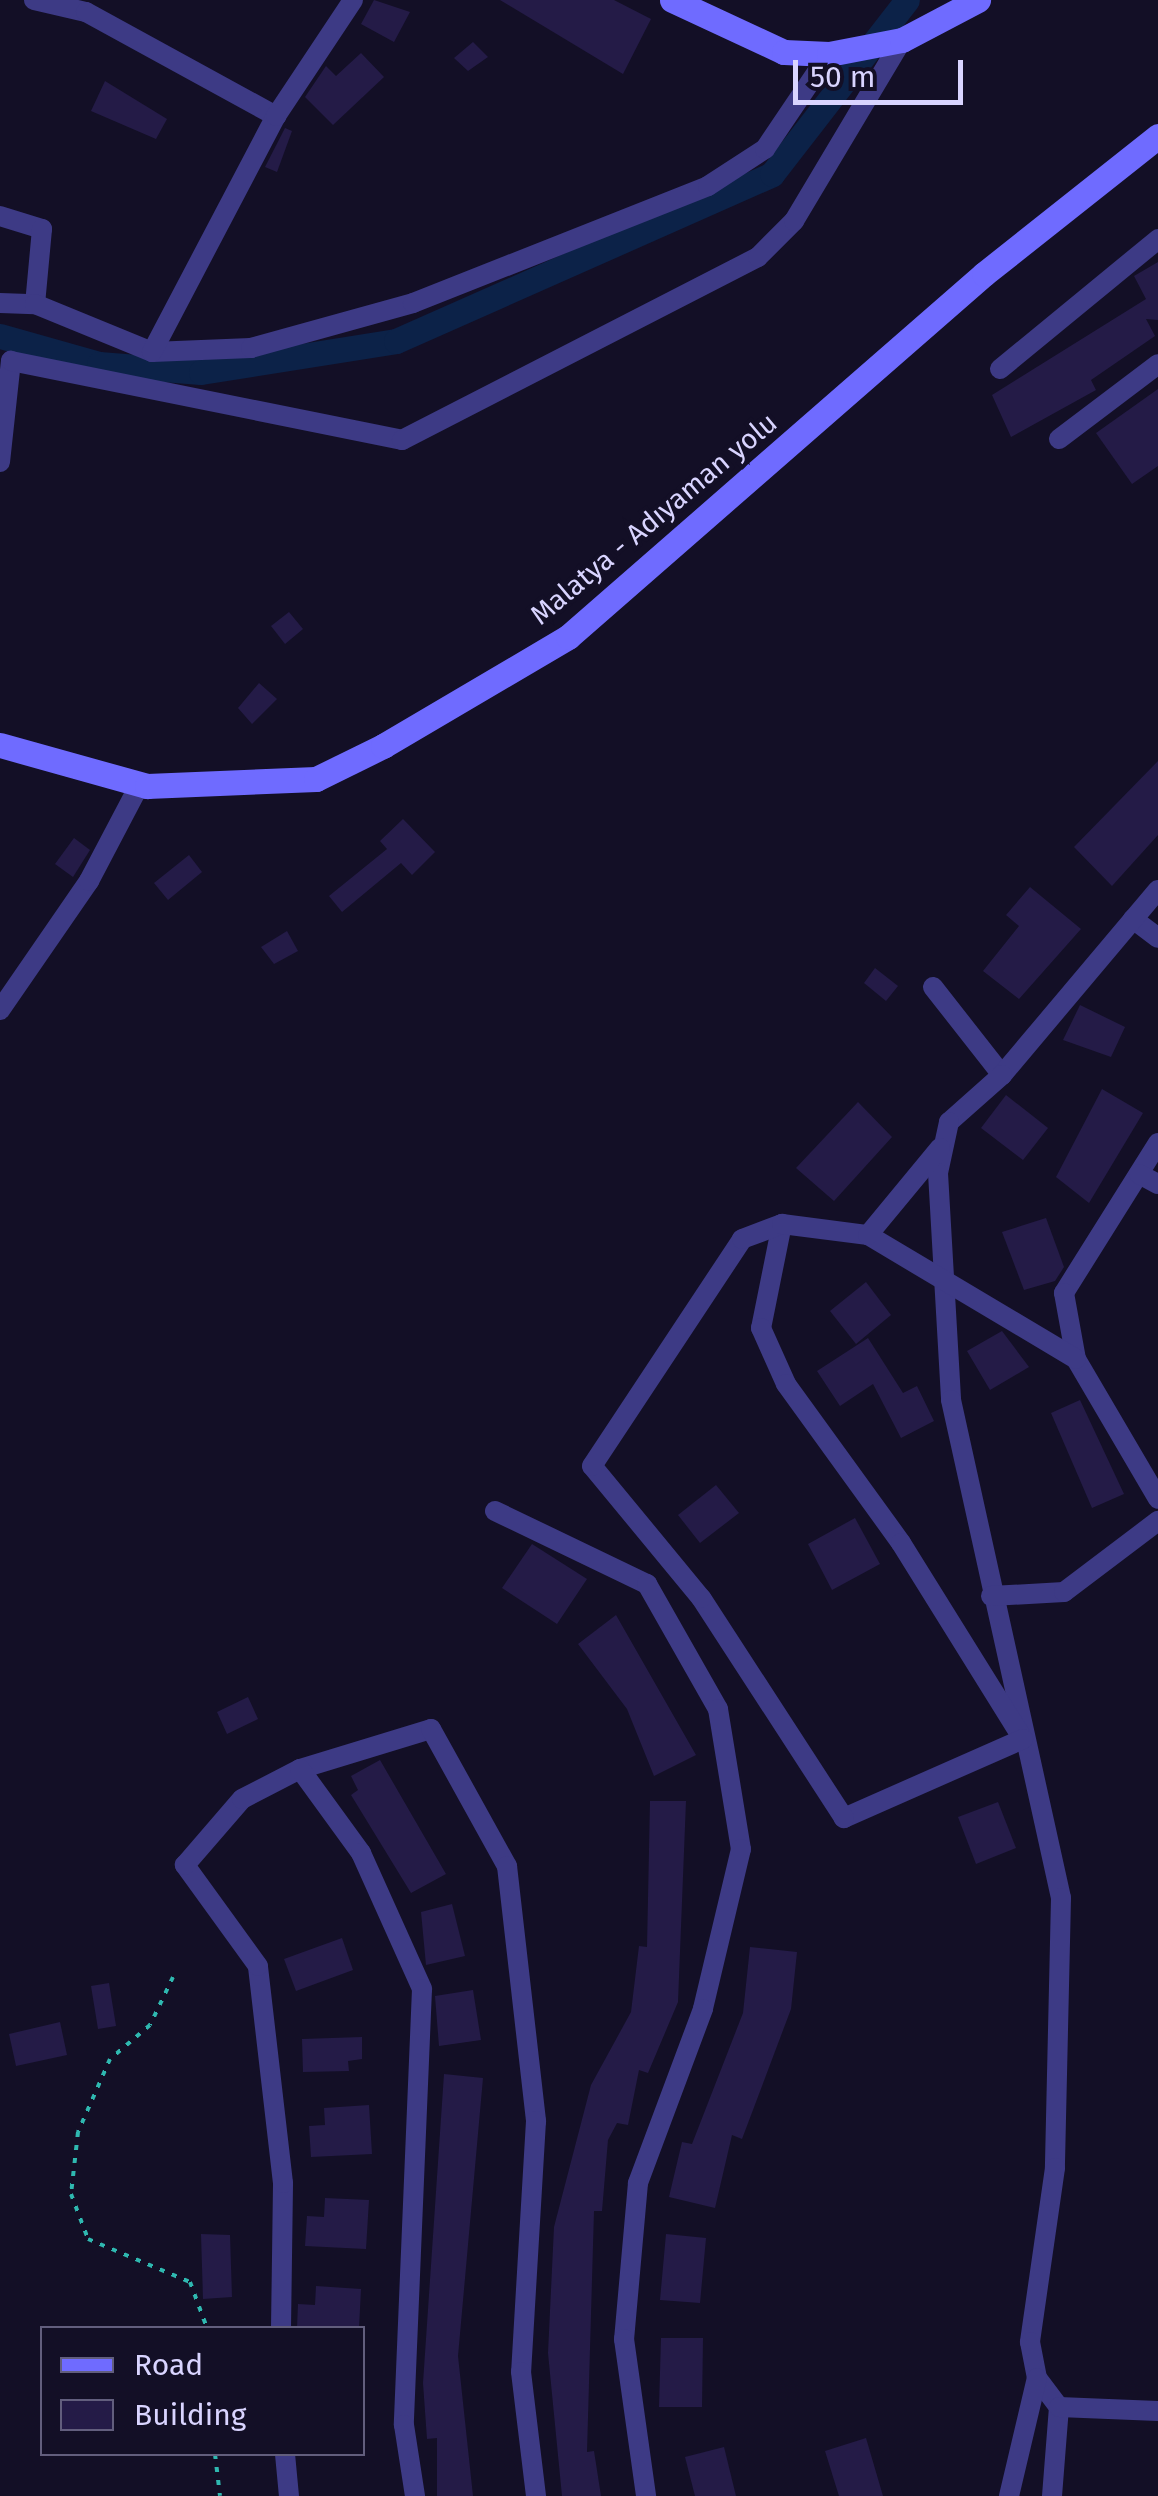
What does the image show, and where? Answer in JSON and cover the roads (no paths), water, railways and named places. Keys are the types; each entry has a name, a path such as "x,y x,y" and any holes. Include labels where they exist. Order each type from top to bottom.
{"main road":[{"path":"672,0 784,52 829,54 896,42 978,0"},
{"name":"Malatya - Adıyaman yolu","path":"0,746 140,784 316,779 568,637 984,274 1158,136"}],"street":[{"path":"34,0 86,12 276,116"},
{"path":"152,352 276,116 353,0"},
{"path":"0,462 11,361 402,440 758,257 794,221 896,42"},
{"path":"0,302 36,304 152,352 251,348 413,303 708,186 764,149 829,54"},
{"path":"0,216 42,228 36,304"},
{"path":"1000,370 1158,239"},
{"path":"1059,439 1158,364"},
{"path":"0,1010 89,881 140,784"},
{"path":"1009,2496 1037,2378 1030,2342 1055,2168 1065,1981 1060,1898 991,1596 952,1400 944,1274 945,1142 949,1122 1002,1075 1158,890"},
{"path":"1133,920 1158,938"},
{"path":"933,987 1002,1075"},
{"path":"868,1234 945,1142"},
{"path":"1158,1143 1148,1179 1064,1293 1076,1359 1158,1499"},
{"path":"782,1224 760,1328 786,1384 901,1543 1023,1739"},
{"path":"1023,1739 844,1818 701,1598 592,1466 742,1239 782,1224 868,1234 944,1274 1076,1359"},
{"path":"495,1512 647,1584 718,1709 741,1849 703,2009 638,2183 624,2339 646,2496"},
{"path":"991,1596 1064,1592 1158,1521"},
{"path":"281,2326 283,2183 258,1966 186,1866 242,1798 300,1768 431,1728 507,1866 536,2121 521,2372 536,2496"},
{"path":"300,1768 361,1853 422,1990 404,2425 415,2496"},
{"path":"1037,2378 1059,2406 1052,2496"},
{"path":"1059,2406 1158,2411"},
{"path":"285,2456 289,2496"}],"waterway":[{"path":"0,336 99,364 201,372 396,341 772,174 907,0"}]}
